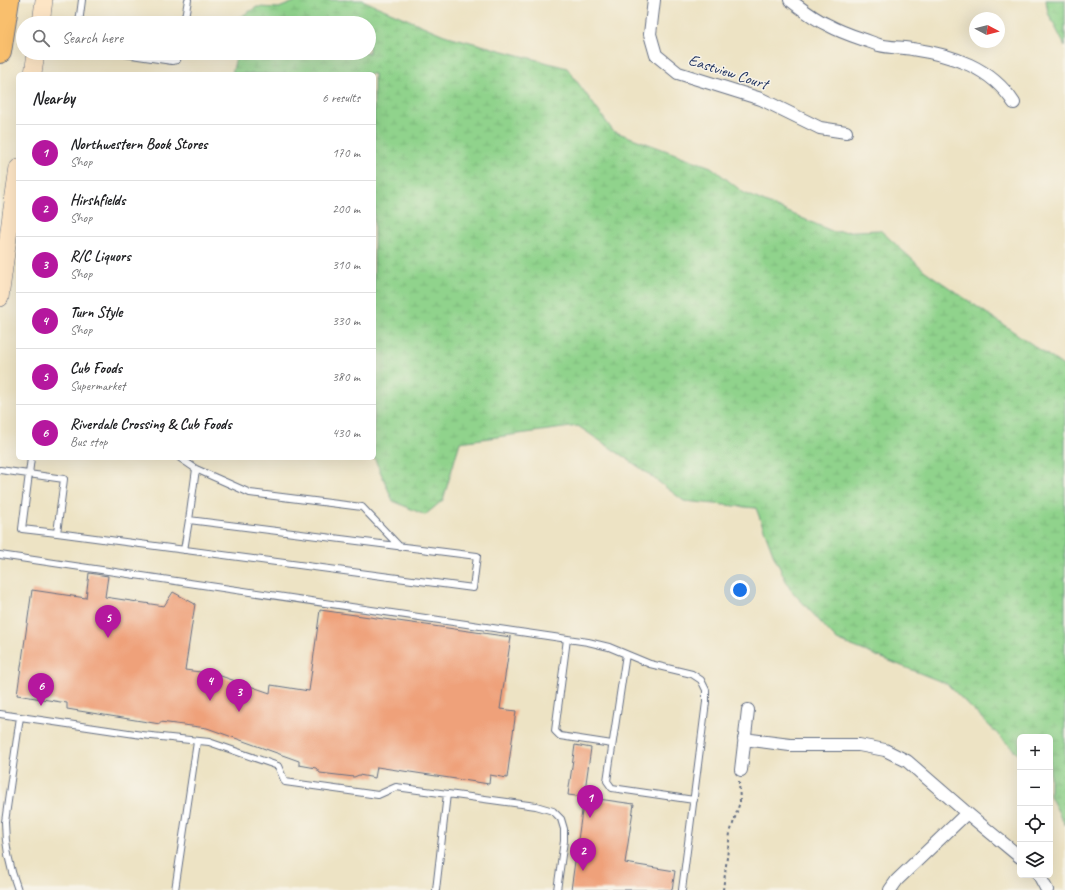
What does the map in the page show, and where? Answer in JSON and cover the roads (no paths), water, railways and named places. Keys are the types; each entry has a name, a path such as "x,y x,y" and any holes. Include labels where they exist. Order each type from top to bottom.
{"highway":[{"path":"0,52 8,0"}],"street":[{"path":"41,16 44,0"},
{"name":"Eastview Court","path":"654,0 650,34 656,55 678,73 761,99 820,128 846,132"},
{"path":"790,0 804,11 827,25 847,34 880,45 911,48 943,54 962,61 986,74 1006,92 1014,103"},
{"path":"33,72 35,60"},
{"path":"0,298 16,181"},
{"path":"741,770 748,710"},
{"path":"744,739 790,745 859,745 885,750 907,761 1017,854"},
{"path":"890,890 897,880 967,813"},
{"path":"1041,878 1047,890"}],"lane":[{"path":"80,16 82,0"},
{"path":"185,16 188,0"},
{"path":"165,60 177,60"},
{"path":"31,460 22,529 473,588 477,556 189,520"},
{"path":"183,460 196,470 250,493 362,508 400,546"},
{"path":"0,470 64,479 57,533"},
{"path":"184,550 196,470"},
{"path":"0,555 588,642 609,647 650,664 692,674 701,680 706,690 706,702 682,890"},
{"path":"567,639 555,731 560,736 612,744"},
{"path":"626,654 607,780 612,788 694,800"},
{"path":"0,714 80,727 197,742 209,742 278,766 285,782 378,795 396,787 536,806 553,811 562,818 564,829 564,841 557,890"},
{"path":"18,890 9,855 5,832 5,822 20,717"},
{"path":"175,890 197,742"},
{"path":"436,890 447,794"}],"place":[{"name":"Cub Foods","path":"108,638"},
{"name":"Turn Style","path":"210,701"},
{"name":"Riverdale Crossing & Cub Foods","path":"41,706"},
{"name":"R/C Liquors","path":"239,712"},
{"name":"Northwestern Book Stores","path":"590,818"},
{"name":"Hirshfields","path":"583,871"}]}
